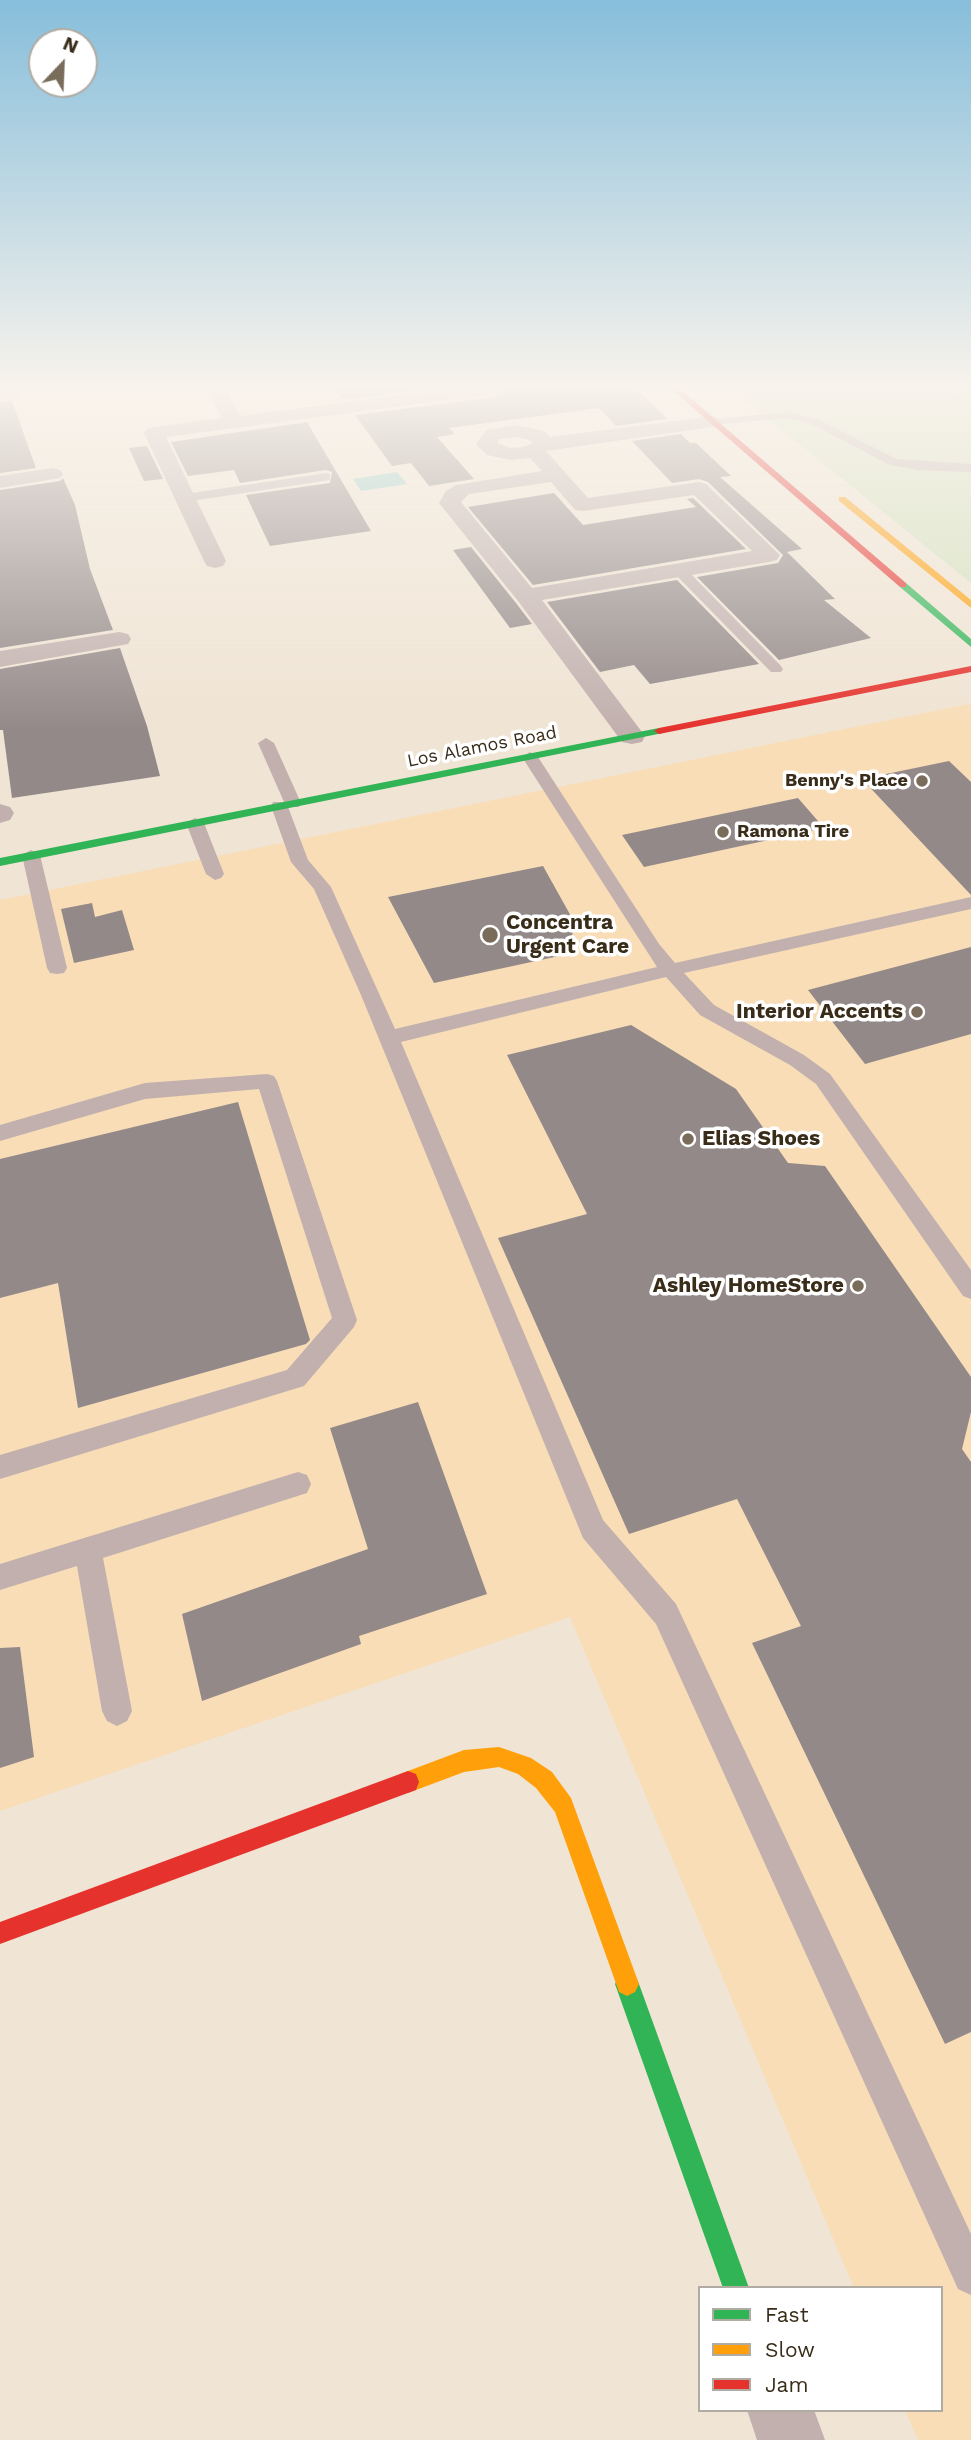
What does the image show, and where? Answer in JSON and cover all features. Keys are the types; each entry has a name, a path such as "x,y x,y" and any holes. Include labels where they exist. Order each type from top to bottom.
{"main road":[{"path":"806,502 971,644"},
{"path":"846,502 971,605"},
{"name":"Los Alamos Road","path":"0,862 971,669"},
{"path":"0,1933 464,1761 499,1757 524,1765 544,1780 563,1806 735,2286"}],"street":[{"path":"187,502 215,561"},
{"path":"450,502 632,736"},
{"path":"580,502 583,505 604,502"},
{"path":"526,596 769,555 713,502"},
{"path":"0,659 119,639"},
{"path":"781,2412 791,2440"}],"lane":[{"path":"679,570 776,669"},
{"path":"266,743 286,805 300,862 323,887 593,1529 666,1614 971,2276"},
{"path":"530,757 652,948 670,970 707,1010 797,1059 823,1079 971,1289"},
{"path":"195,823 215,874"},
{"path":"31,855 57,968"},
{"path":"388,1038 670,970 971,903"},
{"path":"0,1133 145,1091 267,1081 345,1320 295,1378 0,1467"},
{"path":"0,1577 298,1484"},
{"path":"88,1550 117,1712"}],"shaded area":[{"path":"971,705 971,2440 918,2440 906,2412 943,2412 943,2286 853,2286 570,1617 0,1811 0,900"}],"green space":[{"path":"871,502 971,502 971,583"}],"building":[{"path":"0,502 74,502 90,569 113,630 0,648"},
{"path":"249,502 354,502 371,531 270,546"},
{"path":"500,502 562,502 583,525 696,507 690,502 697,502 746,549 533,585 468,507"},
{"path":"728,502 748,502 802,549 787,552 835,599 824,600 871,638 779,660 697,577 778,563 783,555"},
{"path":"471,547 532,624 510,628 453,550"},
{"path":"677,580 759,664 650,684 634,665 600,672 547,602"},
{"path":"120,648 147,726 160,776 12,798 3,730 0,730 0,669"},
{"path":"949,761 971,782 971,895 862,779"},
{"name":"Ramona Tire","path":"798,798 824,828 644,867 622,835"},
{"name":"Concentra Urgent Care","path":"543,866 572,918 573,953 434,983 388,897"},
{"path":"92,903 95,917 122,910 134,950 74,963 61,909"},
{"path":"971,947 971,1034 865,1064 808,990"},
{"path":"631,1025 736,1089 788,1163 825,1166 971,1377 971,1412 962,1449 971,1462 971,2032 945,2044 752,1643 801,1626 737,1499 629,1534 498,1238 587,1214 507,1055"},
{"path":"238,1102 310,1340 306,1344 78,1408 58,1283 0,1298 0,1159"},
{"path":"418,1402 487,1594 359,1636 361,1644 202,1701 182,1614 368,1549 330,1428"},
{"path":"20,1647 34,1757 0,1768 0,1648"}],"traffic: fast":[{"path":"903,585 971,644"},
{"path":"0,862 659,731"},
{"path":"627,1984 735,2286"}],"traffic: slow":[{"path":"845,502 971,605"},
{"path":"408,1782 464,1761 499,1757 524,1765 544,1780 563,1806 627,1984"}],"traffic: jam":[{"path":"806,502 903,585"},
{"path":"659,731 971,669"},
{"path":"0,1933 408,1782"}],"place":[{"name":"Benny's Place","path":"922,781"},
{"name":"Ramona Tire","path":"723,832"},
{"name":"Concentra Urgent Care","path":"490,935"},
{"name":"Interior Accents","path":"917,1012"},
{"name":"Elias Shoes","path":"688,1139"},
{"name":"Ashley HomeStore","path":"858,1286"}]}
